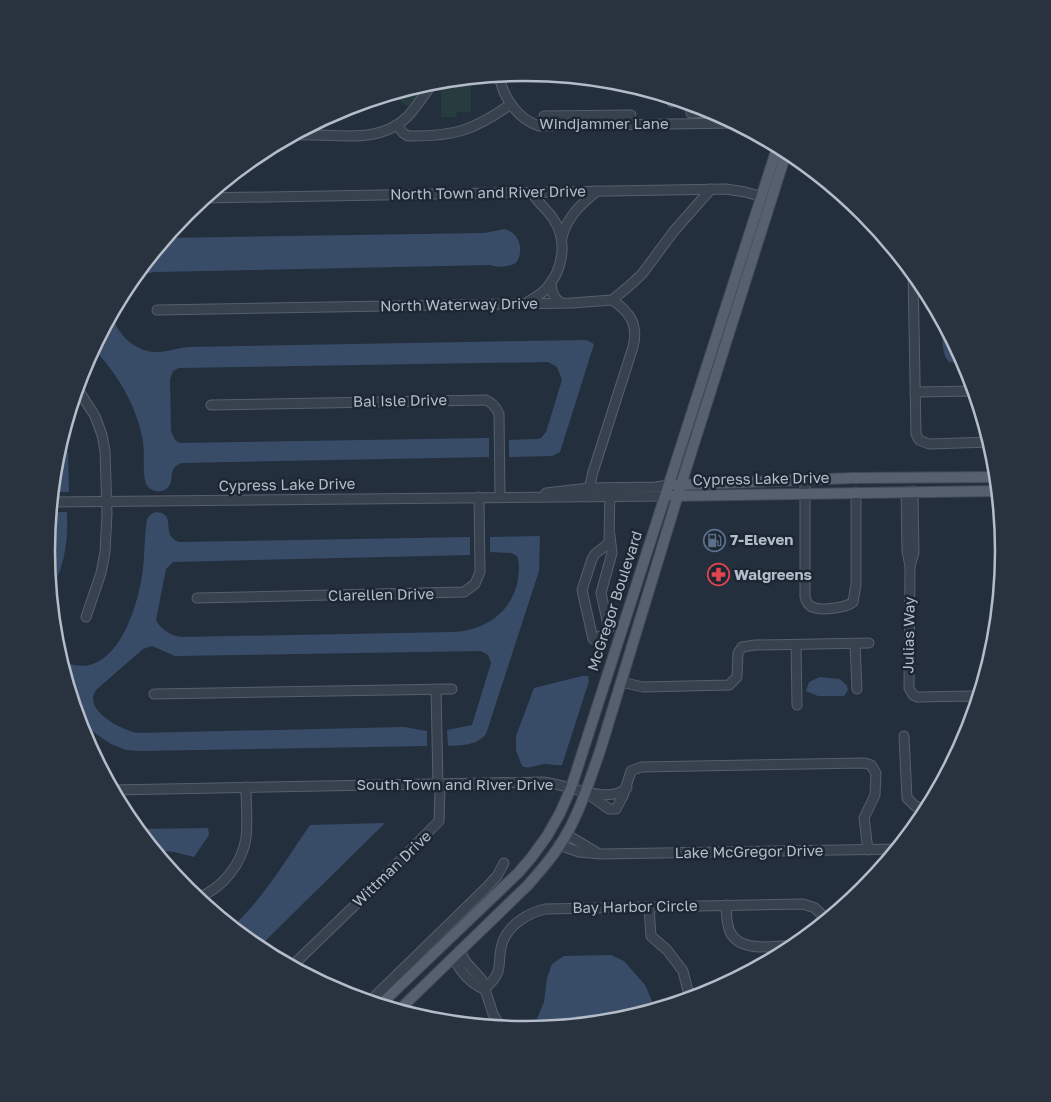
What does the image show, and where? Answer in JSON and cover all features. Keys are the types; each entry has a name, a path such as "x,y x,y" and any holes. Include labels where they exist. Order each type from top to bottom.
{"main road":[{"name":"McGregor Boulevard","path":"404,1005 528,885 543,868 566,834 585,792 600,751 678,496 766,198 776,153"},
{"name":"McGregor Boulevard","path":"385,1000 476,914 531,858 560,813 571,788 669,485 766,198 784,158"},
{"name":"Cypress Lake Drive","path":"669,485 805,480 990,477"},
{"name":"Cypress Lake Drive","path":"666,496 992,491"},
{"path":"621,682 614,672 628,623 627,614"},
{"path":"457,953 452,946 476,914"}],"street":[{"name":"Windjammer Lane","path":"501,82 511,104 526,120 539,126 722,123"},
{"path":"306,135 367,136 383,132 397,125 416,107 428,91"},
{"path":"397,125 408,136 448,135 482,123 511,104"},
{"path":"691,124 691,113 697,113"},
{"path":"606,115 607,126"},
{"path":"544,116 631,115"},
{"path":"588,493 636,334 630,316 612,300 642,274 674,231 711,189"},
{"name":"North Town and River Drive","path":"214,198 711,189 733,190 766,198"},
{"path":"526,304 546,289 551,282 561,262 564,230 573,214 597,191"},
{"path":"532,193 554,220 562,239"},
{"path":"551,282 555,298 560,303"},
{"path":"913,285 916,434 919,440 929,444 983,442"},
{"name":"North Waterway Drive","path":"157,310 526,304 612,300"},
{"path":"916,392 968,391"},
{"path":"82,395 95,416 102,434 105,451 107,501 104,559 86,617"},
{"name":"Bal Isle Drive","path":"211,405 486,400 497,408 499,414 500,497"},
{"path":"805,480 805,597 807,603 812,607 842,607 853,602 855,597 856,492"},
{"name":"Cypress Lake Drive","path":"58,502 500,497 610,492 669,485"},
{"path":"610,492 612,553 601,593 609,629 603,635 593,638 582,590 592,559 600,549 609,543 610,535"},
{"name":"Cypress Lake Drive","path":"610,492 666,496"},
{"name":"Julias Way","path":"910,492 907,551 910,566 908,683 910,691 917,696 924,697 973,696"},
{"name":"Clarellen Drive","path":"197,598 464,592 475,584 480,572 479,497"},
{"path":"621,682 643,687 729,685 737,678 738,653 742,648 755,645 869,643"},
{"path":"796,644 797,705"},
{"path":"855,644 857,689"},
{"name":"Wittman Drive","path":"297,962 439,821 440,790 438,784 436,689"},
{"path":"154,694 452,689"},
{"path":"904,736 907,798 915,806 920,807"},
{"path":"585,792 606,807 612,809 619,806 627,788 631,771 640,767 860,762 869,764 875,770 876,776 875,798 864,818 868,850"},
{"name":"South Town and River Drive","path":"120,790 542,782 585,792 617,794 627,788"},
{"path":"204,895 211,892 224,880 242,851 247,830 246,788"},
{"name":"Lake McGregor Drive","path":"566,834 582,845 601,854"},
{"name":"Lake McGregor Drive","path":"559,845 579,852 601,854 889,849"},
{"path":"373,997 497,876 504,863"},
{"name":"Bay Harbor Circle","path":"484,989 494,980 498,973 502,947 507,934 530,914 545,909 803,904 815,908 823,915"},
{"path":"726,905 728,926 737,941 753,946 782,945"},
{"path":"649,906 651,936 667,950 683,971 688,993"},
{"path":"457,953 457,966 478,987 484,989 496,1020"}],"green space":[{"path":"471,84 471,112 457,112 456,117 441,117 441,89"},
{"path":"420,93 416,100 408,107 398,99"}],"water":[{"path":"504,229 513,234 517,238 520,247 519,258 516,263 497,267 490,265 154,272 145,274 175,238 485,233"},
{"path":"115,322 129,341 144,350 152,352 164,352 188,347 586,340 594,344 560,452 552,456 509,457 509,440 537,439 541,438 546,432 562,380 557,367 548,362 179,368 173,371 170,379 171,431 175,440 180,443 489,438 489,457 182,463 173,470 171,482 163,491 152,490 146,484 143,441 136,415 118,379 99,354"},
{"path":"943,335 956,363 949,362 946,358"},
{"path":"66,448 68,453 69,492 59,492"},
{"path":"57,512 67,512 66,543 56,580"},
{"path":"155,512 162,513 167,517 170,535 179,542 470,537 470,555 173,562 166,569 156,620 166,632 181,637 453,632 476,628 495,618 503,610 515,591 518,579 519,564 517,556 511,553 490,552 490,537 540,536 539,571 486,734 473,743 448,746 447,730 472,725 491,663 488,655 481,651 175,656 152,646 143,649 97,689 93,697 98,711 105,718 122,728 138,733 404,727 427,731 427,746 141,751 126,750 111,744 90,729 69,663 78,666 94,664 107,655 118,642 127,626 139,592 147,519"},
{"path":"588,676 589,681 562,765 522,766 516,750 516,736 534,688"},
{"path":"820,677 840,679 847,686 848,690 844,696 818,696 806,691 809,682"},
{"path":"385,823 264,942 237,922 264,891 310,825"},
{"path":"208,828 209,835 194,857 164,851 146,829"},
{"path":"611,955 624,961 645,985 654,1003 587,1017 536,1021 544,1002 547,978 552,964 564,956"}],"place":[{"name":"7-Eleven","path":"714,540"},
{"name":"Walgreens","path":"718,575"}]}
